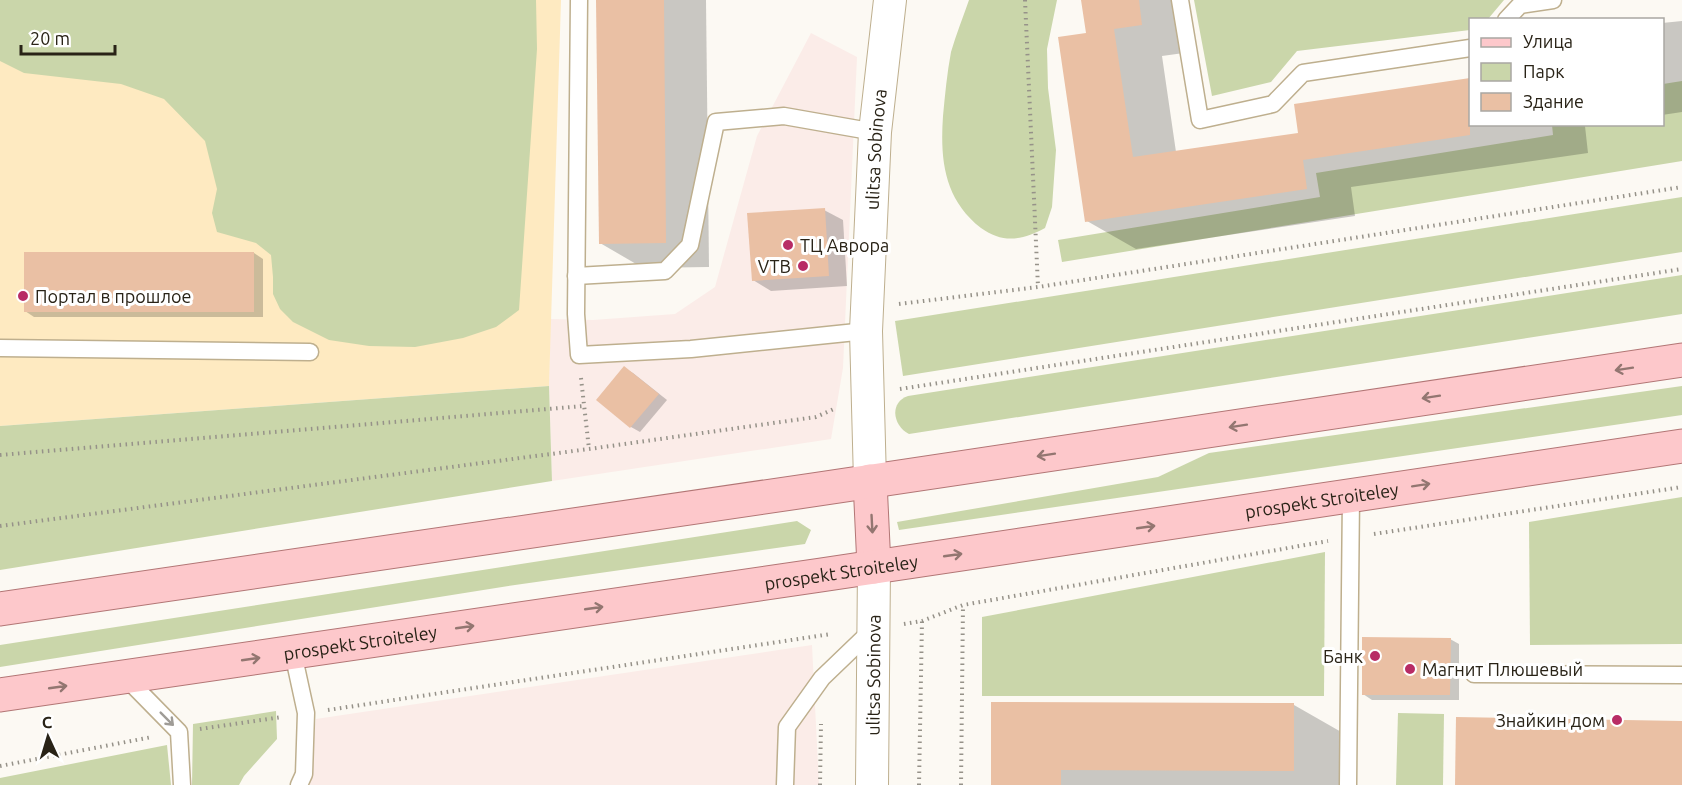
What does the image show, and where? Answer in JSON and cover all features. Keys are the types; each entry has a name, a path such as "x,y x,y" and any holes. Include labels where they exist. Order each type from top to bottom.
{"main road":[{"path":"0,609 1682,360"},
{"name":"prospekt Stroiteley","path":"0,695 1682,446"},
{"path":"870,481 874,567"}],"street":[{"name":"ulitsa Sobinova","path":"870,481 867,320 875,132 890,0"},
{"name":"ulitsa Sobinova","path":"872,785 874,567"}],"lane":[{"path":"579,0 576,276 579,356 691,349 867,320"},
{"path":"1180,0 1200,120 1273,104 1304,73 1469,48"},
{"path":"1508,18 1520,5 1553,0"},
{"path":"576,276 665,271 690,245 716,122 784,116 875,132"},
{"path":"0,348 310,352"},
{"path":"1348,785 1351,496"},
{"path":"785,785 787,727 822,678 874,628"},
{"path":"292,653 306,713 304,774 299,785"},
{"path":"1474,674 1682,675"},
{"path":"126,678 179,732 182,785"}],"path":[{"path":"1025,0 1038,286"},
{"path":"867,320 1038,286 1682,188"},
{"path":"579,356 589,449"},
{"path":"0,455 584,406"},
{"path":"0,766 179,732 922,621 963,605 1349,537 1682,487"},
{"path":"962,785 963,605"},
{"path":"919,785 922,621"}],"shaded area":[{"path":"0,0 561,0 549,386 0,426"},
{"path":"811,33 857,57 843,368 831,439 552,481 549,386 550,319 593,320 675,314 715,287 757,136"},
{"path":"812,645 819,785 308,785 316,719"}],"green space":[{"path":"0,0 536,0 537,49 519,310 496,327 463,338 415,347 369,346 329,340 293,322 280,309 273,294 271,255 256,243 217,232 212,213 217,189 205,141 164,99 121,84 24,73 0,61"},
{"path":"969,0 1057,0 1047,49 1048,88 1056,150 1052,207 1045,228 1021,237 1005,238 981,228 959,204 947,178 942,132 947,76 951,52"},
{"path":"1194,0 1504,0 1489,18 1469,18 1469,30 1297,51 1271,82 1212,96"},
{"path":"1682,81 1682,161 1062,262 1058,240 1320,197 1316,173 1553,135 1552,126 1664,126 1664,84"},
{"path":"1682,197 1682,252 903,376 895,321"},
{"path":"1682,275 1682,314 909,434 900,426 895,415 898,404 908,396"},
{"path":"549,386 552,481 0,570 0,426"},
{"path":"1682,386 1682,415 899,530 897,522 1158,477 1209,453"},
{"path":"1682,497 1682,644 1530,645 1529,522"},
{"path":"797,521 811,530 805,544 515,585 0,667 0,645"},
{"path":"1325,552 1324,696 982,696 982,617"},
{"path":"276,711 277,739 244,776 239,785 192,785 193,724"},
{"path":"1398,713 1444,714 1443,785 1396,785"},
{"path":"167,745 171,785 0,785 0,778"}],"building":[{"path":"596,0 664,0 666,243 599,244"},
{"path":"1081,0 1139,0 1142,25 1114,29 1133,157 1298,133 1294,104 1469,78 1470,135 1303,160 1307,189 1085,222 1058,37 1086,33"},
{"name":"ТЦ Аврора","path":"825,208 829,276 752,281 747,213"},
{"path":"24,252 254,252 254,312 24,312"},
{"path":"624,366 659,394 630,428 596,400"},
{"path":"1362,637 1451,638 1450,695 1362,695"},
{"path":"991,702 1294,703 1294,771 1061,770 1061,785 991,785"},
{"path":"1456,717 1682,721 1682,785 1455,785"}],"place":[{"name":"ТЦ Аврора","path":"788,245"},
{"name":"VTB","path":"803,266"},
{"name":"Портал в прошлое","path":"23,296"},
{"name":"Банк","path":"1375,656"},
{"name":"Магнит Плюшевый","path":"1410,669"},
{"name":"Знайкин дом","path":"1617,720"}]}
